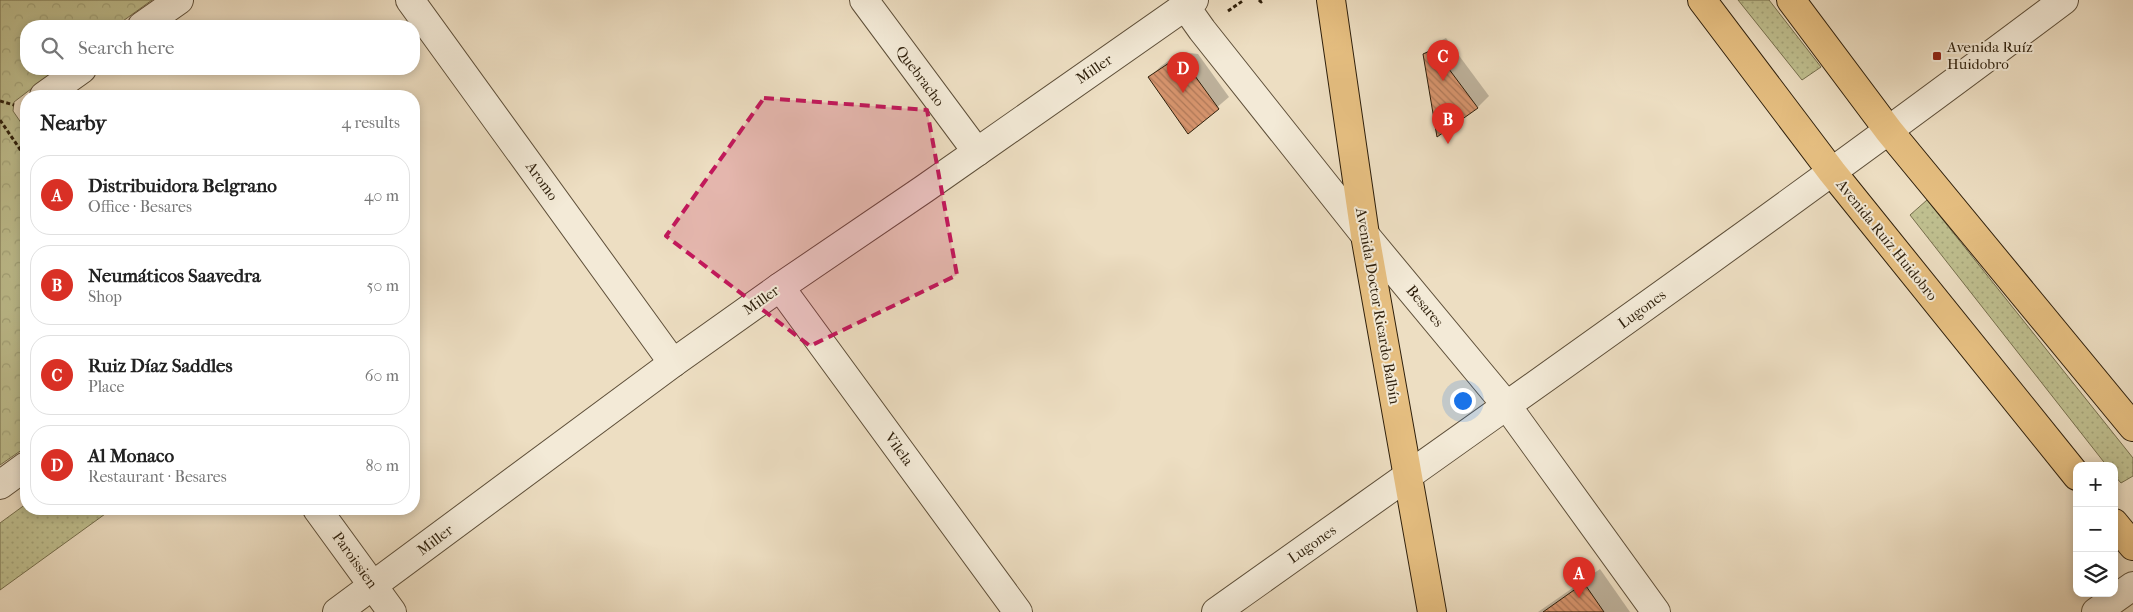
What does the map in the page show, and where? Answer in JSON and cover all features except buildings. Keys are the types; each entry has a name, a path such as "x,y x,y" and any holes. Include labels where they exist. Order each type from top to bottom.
{"main road":[{"name":"Avenida Doctor Ricardo Balbín","path":"1331,0 1365,235 1432,612"},
{"name":"Avenida Ruiz Huidobro","path":"1702,0 1832,172 2073,471"},
{"path":"1791,0 1889,131 2133,427"},
{"path":"2118,528 2133,546"}],"street":[{"path":"151,20 179,0"},
{"name":"Aromo","path":"410,0 673,363"},
{"name":"Quebracho","path":"864,0 977,152"},
{"name":"Lugones","path":"1216,612 1507,406 1889,131 2064,0"},
{"name":"Miller","path":"337,612 673,363 1190,3"},
{"name":"Besares","path":"1190,3 1202,30 1365,235 1507,406 1656,612"},
{"path":"52,90 74,75"},
{"name":"Vilela","path":"780,287 1018,612"},
{"path":"0,486 20,471"},
{"name":"Paroissien","path":"321,515 392,612"},
{"path":"2096,612 2133,586"}],"path":[{"path":"1259,0 1261,2 1264,0"},
{"path":"0,120 20,149"}],"highlighted area":[{"path":"764,98 927,110 957,275 810,346 666,236"}],"green space":[{"path":"0,0 152,0 124,20 20,20 20,75 49,75 30,90 20,90 20,97 14,102 13,111 20,121 20,451 0,465"},
{"path":"1738,0 1769,0 1821,67 1802,80"},
{"path":"1927,200 2133,458 2133,476 2121,483 2118,480 2118,462 2104,462 1910,215"},
{"path":"20,508 20,515 104,515 0,590 0,523"}],"place":[{"name":"Avenida Ruíz Huidobro","path":"1937,56"},
{"name":"Ruiz Díaz Saddles","path":"1443,81"},
{"name":"Al Monaco","path":"1183,93"},
{"name":"Neumáticos Saavedra","path":"1448,144"},
{"name":"Distribuidora Belgrano","path":"1579,598"}]}
